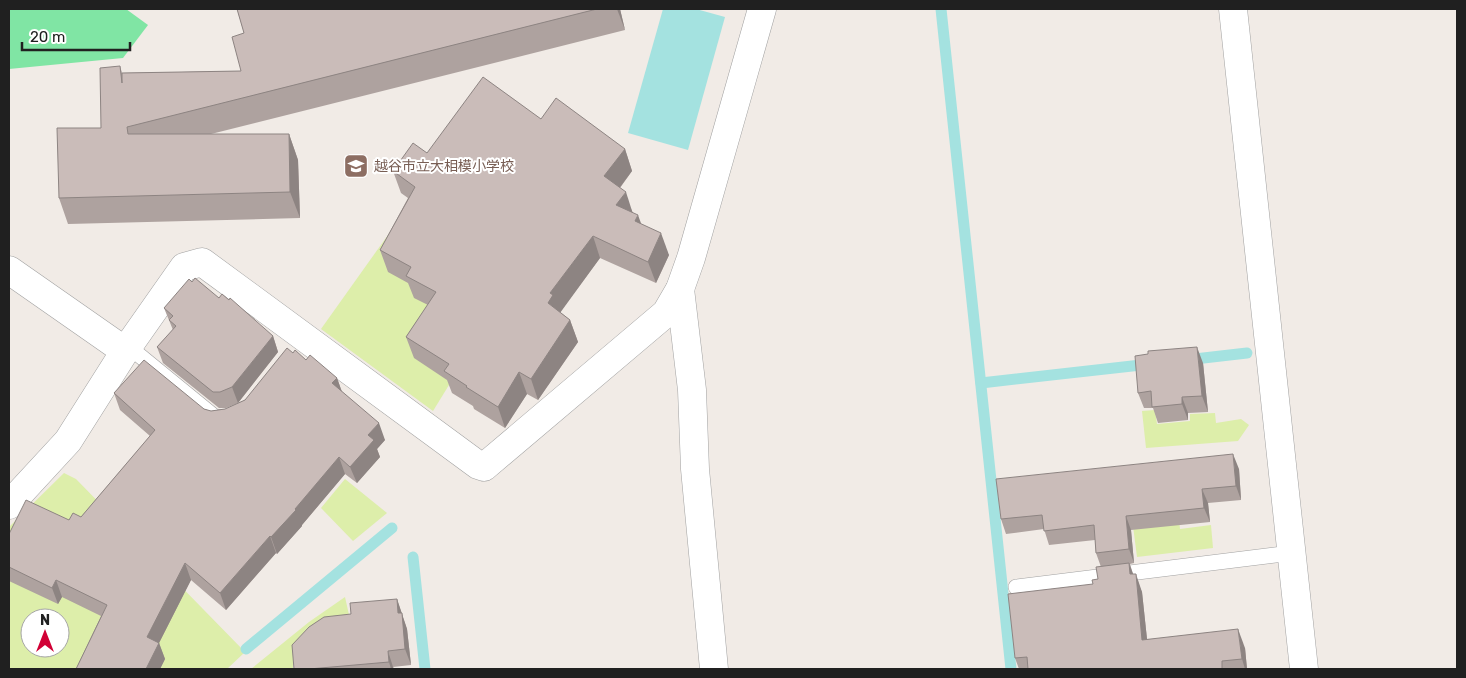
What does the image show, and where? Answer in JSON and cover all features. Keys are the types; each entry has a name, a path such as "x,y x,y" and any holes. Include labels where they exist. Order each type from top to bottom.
{"street":[{"path":"9,505 68,441 126,349 184,267 202,262 296,343 478,465 484,467 666,313 680,289 691,258 762,9"},
{"path":"1233,9 1304,669"},
{"path":"9,270 126,349"},
{"path":"680,289 692,390 696,469 714,669"}],"lane":[{"path":"126,349 216,418 236,414"},
{"path":"1016,587 1292,553"}],"green space":[{"path":"9,9 126,9 148,25 123,58 9,69"},
{"path":"410,204 489,320 433,411 321,329"},
{"path":"1155,410 1157,424 1190,421 1190,414 1215,413 1216,423 1241,419 1249,425 1238,441 1146,448 1142,411"},
{"path":"64,473 76,479 245,652 227,669 9,669 9,527"},
{"path":"345,479 387,513 353,541 321,508"},
{"path":"1179,520 1180,529 1211,525 1213,548 1137,557 1133,526"},
{"path":"345,597 352,628 316,640 293,663 293,669 251,669 309,622"}],"water":[{"path":"663,9 696,9 725,17 688,150 628,133"}],"building":[{"path":"237,9 597,9 127,127 128,134 289,134 290,192 59,198 57,128 101,128 100,68 120,66 122,83 122,73 241,71 232,37 244,33"},
{"path":"483,77 541,119 556,98 625,149 604,176 626,192 616,205 638,215 635,221 661,233 648,262 593,236 550,293 553,295 548,303 570,320 531,379 519,372 498,407 444,371 449,364 406,337 436,292 406,276 411,267 380,250 415,187 393,171 413,143 427,153"},
{"path":"195,278 219,298 222,294 229,300 230,298 273,336 232,387 220,392 213,392 157,347 176,326 169,320 173,316 164,308 189,279 192,282"},
{"path":"1197,347 1202,396 1182,397 1182,404 1152,407 1151,391 1138,393 1135,356 1148,354 1148,351"},
{"path":"287,348 293,353 295,350 306,360 310,355 337,378 332,383 379,423 368,435 374,440 350,467 339,457 296,510 270,536 220,593 185,563 147,637 159,643 146,669 76,669 107,605 56,580 52,588 9,567 9,534 26,500 69,520 73,513 81,517 155,430 114,393 144,360 204,409 211,411 225,409 245,400"},
{"path":"1233,454 1236,486 1202,489 1204,508 1126,516 1129,549 1096,553 1094,525 1044,531 1042,515 1001,519 996,479"},
{"path":"1129,563 1130,574 1136,574 1142,640 1238,629 1242,659 1222,661 1222,669 1028,669 1027,657 1015,658 1008,594 1093,584 1092,580 1098,579 1096,567"},
{"path":"397,599 398,613 402,613 405,649 388,651 389,662 294,669 292,645 309,627 324,617 351,614 350,603"}],"waterway":[{"path":"941,9 1011,669"},
{"path":"1186,360 1247,353"},
{"path":"981,383 1150,364"},
{"path":"246,649 392,528"},
{"path":"413,557 425,669"}],"place":[{"name":"越谷市立大相模小学校","path":"356,166"}]}
